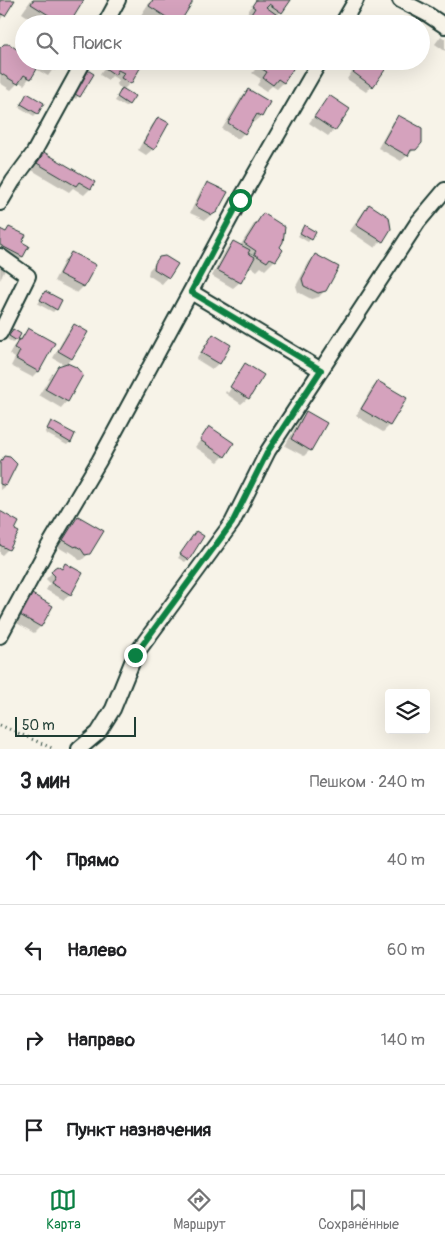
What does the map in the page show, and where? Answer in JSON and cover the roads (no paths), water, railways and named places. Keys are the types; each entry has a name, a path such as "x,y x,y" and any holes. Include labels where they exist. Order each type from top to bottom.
{"street":[{"path":"110,15 118,0"},
{"path":"347,15 356,0"},
{"path":"400,0 429,15"},
{"path":"430,15 445,26"},
{"path":"0,203 13,181 33,154 79,70"},
{"path":"0,636 48,547 100,461 240,200 315,70"},
{"path":"0,174 13,181"},
{"path":"79,749 98,733 113,709 135,655 232,523 268,451 418,222 445,190"},
{"path":"0,256 28,276 0,333"},
{"path":"191,292 321,370"}]}
